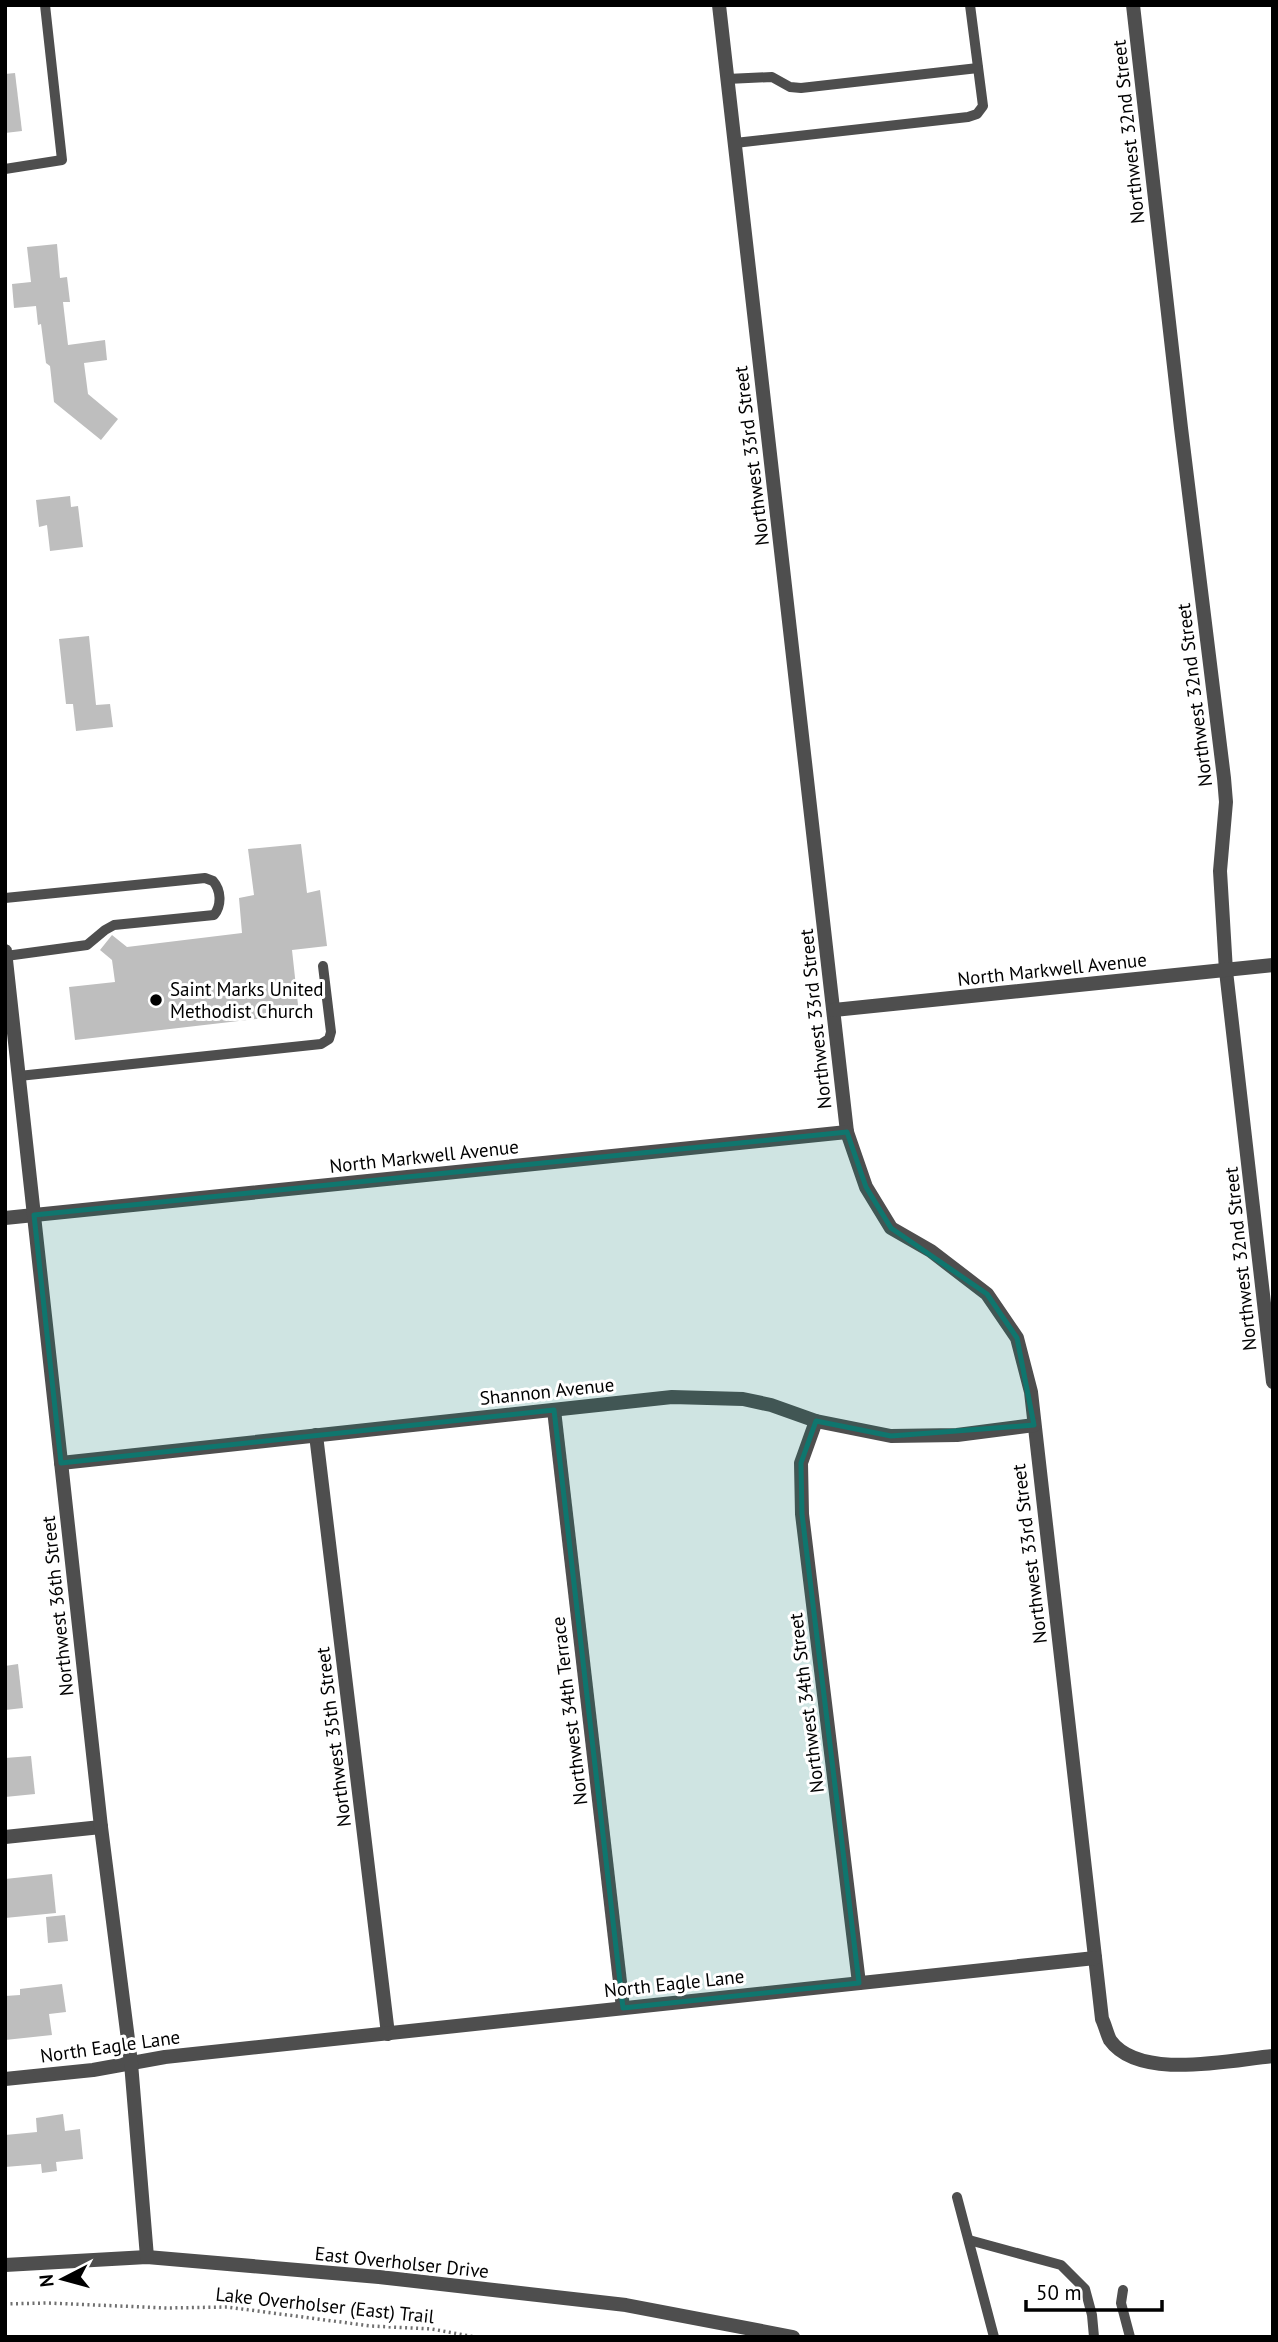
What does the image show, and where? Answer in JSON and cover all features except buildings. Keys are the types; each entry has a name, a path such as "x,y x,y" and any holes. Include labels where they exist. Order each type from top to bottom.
{"street":[{"name":"Northwest 33rd Street","path":"719,5 847,1132 866,1188 891,1227 932,1251 987,1294 1017,1338 1031,1392 1095,1958"},
{"name":"Northwest 32nd Street","path":"1133,5 1224,778 1226,802 1220,871 1226,971 1273,1382"},
{"name":"Northwest 36th Street","path":"6,954 101,1827 131,2063 147,2257"},
{"name":"North Markwell Avenue","path":"834,1010 1273,965"},
{"name":"North Markwell Avenue","path":"5,1218 847,1132"},
{"name":"Shannon Avenue","path":"61,1463 672,1397 714,1396 743,1399 772,1405 816,1421 901,1436 957,1435 1034,1425"},
{"name":"Northwest 34th Terrace","path":"554,1410 623,2008"},
{"name":"Northwest 34th Street","path":"816,1421 801,1463 802,1514 859,1983"},
{"name":"Northwest 35th Street","path":"316,1435 388,2034"},
{"path":"5,1838 101,1827"},
{"name":"North Eagle Lane","path":"5,2079 93,2070 165,2057 1095,1958"},
{"path":"1095,1958 1102,2019 1110,2040 1125,2054 1141,2062 1168,2066 1273,2056"},
{"name":"East Overholser Drive","path":"5,2265 147,2257 379,2277 626,2305 793,2337"}],"lane":[{"path":"5,169 62,160 46,5"},
{"path":"734,143 977,114 983,106 970,5"},
{"path":"727,79 772,77 790,87 801,88 978,68"},
{"path":"5,898 205,878 213,881 219,894 218,908 214,915 114,925 87,945 6,954"},
{"path":"19,1076 321,1044 329,1039 331,1032 323,966"},
{"path":"957,2197 994,2337"},
{"path":"969,2240 1061,2265 1086,2289 1094,2337"},
{"path":"1123,2290 1121,2303 1130,2337"}],"path":[{"name":"Lake Overholser (East) Trail","path":"5,2304 227,2307 371,2326 432,2329 475,2337"}],"highlighted area":[{"path":"847,1132 866,1187 891,1228 987,1294 1017,1338 1034,1425 891,1436 816,1421 801,1463 802,1514 859,1983 623,2008 554,1410 61,1463 34,1215"}],"place":[{"name":"Saint Marks United Methodist Church","path":"156,1000"}]}
